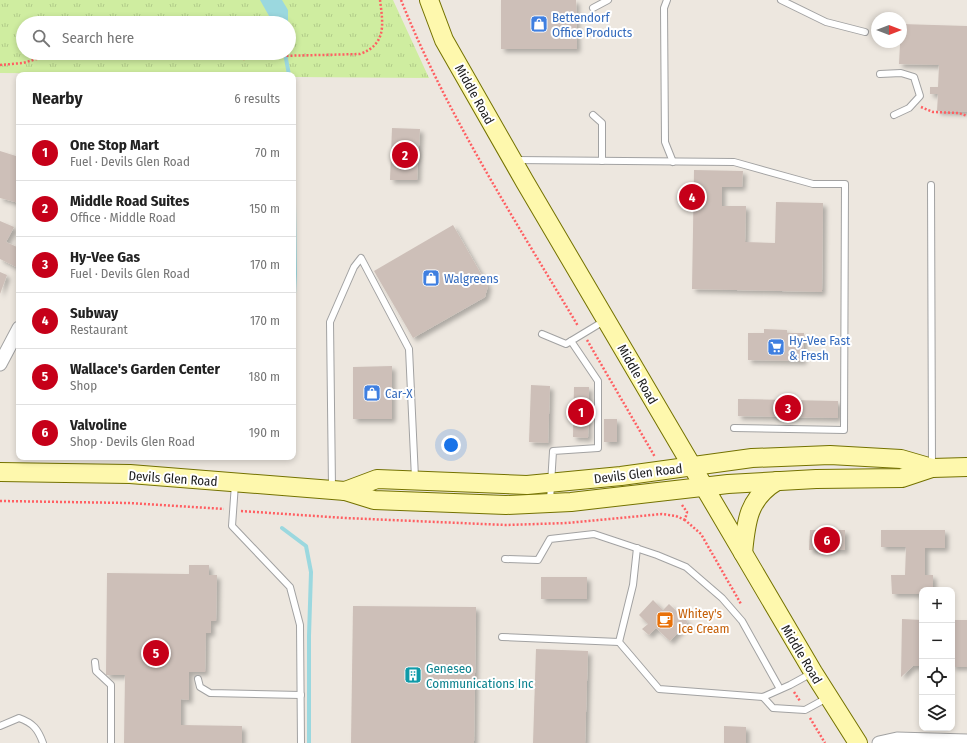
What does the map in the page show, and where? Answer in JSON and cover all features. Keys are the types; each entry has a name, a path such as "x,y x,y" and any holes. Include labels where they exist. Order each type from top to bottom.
{"main road":[{"name":"Middle Road","path":"429,0 444,40 512,160 828,698 858,743"},
{"name":"Devils Glen Road","path":"338,490 377,479 415,482 493,484 551,483 663,471 752,458 830,455 901,459 932,468"},
{"name":"Devils Glen Road","path":"0,472 130,474 338,490 374,500 470,505 550,503 602,499 674,490 777,481 902,478 932,468 967,467"},
{"path":"743,553 745,529 749,513 755,499 777,481"}],"street":[{"path":"0,364 16,334"},
{"path":"879,743 897,739 967,741"}],"lane":[{"path":"593,8 608,0"},
{"path":"667,0 664,8 665,142 672,162"},
{"path":"781,0 826,22 865,32"},
{"path":"880,74 901,73 914,77 920,96 909,108 894,115"},
{"path":"593,115 602,123 602,161"},
{"path":"512,160 734,162 813,184 845,184 844,430 734,428"},
{"path":"931,185 932,468"},
{"path":"338,490 330,322 354,267 361,258 409,349 415,482"},
{"path":"542,334 566,344 606,319"},
{"path":"550,503 553,451 598,448 598,381 572,341"},
{"path":"235,482 232,526 290,586 300,625 301,743"},
{"path":"505,559 538,560 550,538 594,534 637,548 686,567 722,598 742,621 780,689"},
{"path":"619,642 633,585 637,548"},
{"path":"502,637 619,642 659,689 763,697 790,685 813,672"},
{"path":"95,662 96,671 111,685 111,743"},
{"path":"198,679 200,687 210,692 301,695"},
{"path":"763,697 773,708 805,710 828,698"},
{"path":"0,726 19,718 31,722 39,732 42,743"}],"path":[{"path":"296,56 360,54 370,50 376,44 382,32 380,0"},
{"path":"401,0 418,42 480,161 583,333 663,471"},
{"path":"0,65 22,63 32,60"},
{"path":"913,104 933,112 959,113 967,116"},
{"path":"674,490 687,512 685,520"},
{"path":"0,500 129,503 345,518 506,526 568,523 662,514 676,516 685,520 701,534 742,606"},
{"path":"790,685 825,743"}],"green space":[{"path":"0,0 393,0 429,78 296,77 296,72 0,73"}],"water":[{"path":"260,0 282,0 288,10 288,16 269,16"}],"building":[{"name":"Bettendorf Office Products","path":"501,0 576,0 577,49 501,49"},
{"path":"907,24 967,26 967,112 937,111 938,94 930,94 930,87 938,87 939,65 899,64 900,48 907,48"},
{"path":"392,128 420,129 417,180 390,180"},
{"path":"0,151 16,156 16,202 0,198"},
{"path":"694,170 743,171 742,187 722,187 722,206 746,206 745,242 775,243 776,202 823,203 822,292 692,289"},
{"path":"0,221 14,227 6,242 16,247 16,267 0,259"},
{"name":"Walgreens","path":"453,225 488,286 485,297 413,338 374,271"},
{"path":"0,272 7,275 0,294"},
{"name":"Hy-Vee Fast & Fresh","path":"764,329 787,330 787,333 804,333 803,361 748,360 748,333 764,333"},
{"name":"Car-X","path":"392,366 392,419 353,419 353,367"},
{"path":"531,385 550,386 548,443 529,442"},
{"path":"574,387 589,387 588,438 573,437"},
{"path":"738,399 838,401 838,418 738,416"},
{"path":"604,419 617,419 617,442 604,442"},
{"path":"810,530 845,530 845,550 809,550"},
{"path":"881,530 945,530 945,548 925,548 925,575 933,575 933,587 919,587 919,594 892,594 891,575 905,575 906,547 881,547"},
{"path":"189,565 209,565 209,575 217,575 216,621 211,621 211,633 206,633 205,672 189,672 189,700 181,699 181,725 242,726 242,743 124,743 125,675 106,675 107,573 189,574"},
{"path":"541,577 587,577 587,599 541,599"},
{"name":"Whitey's Ice Cream","path":"653,600 663,610 669,604 688,622 670,641 656,628 649,635 642,629 648,624 639,615"},
{"name":"Geneseo Communications Inc","path":"353,606 476,607 474,743 351,743"},
{"path":"902,619 919,620 919,666 913,666 901,677"},
{"path":"955,620 967,620 967,667 955,667"},
{"path":"536,649 588,651 585,743 533,743"},
{"path":"724,726 746,727 746,743 724,743"}],"waterway":[{"path":"286,60 288,72"},
{"path":"282,528 306,546 311,572 309,636 309,743"}],"place":[{"name":"Bettendorf Office Products","path":"539,24"},
{"name":"Middle Road Suites","path":"405,155"},
{"name":"Subway","path":"692,197"},
{"name":"Walgreens","path":"431,278"},
{"name":"Hy-Vee Fast & Fresh","path":"776,347"},
{"name":"Car-X","path":"372,393"},
{"name":"Hy-Vee Gas","path":"788,408"},
{"name":"One Stop Mart","path":"581,412"},
{"name":"Valvoline","path":"827,540"},
{"name":"Whitey's Ice Cream","path":"665,620"},
{"name":"Wallace's Garden Center","path":"156,653"},
{"name":"Geneseo Communications Inc","path":"413,675"}]}
